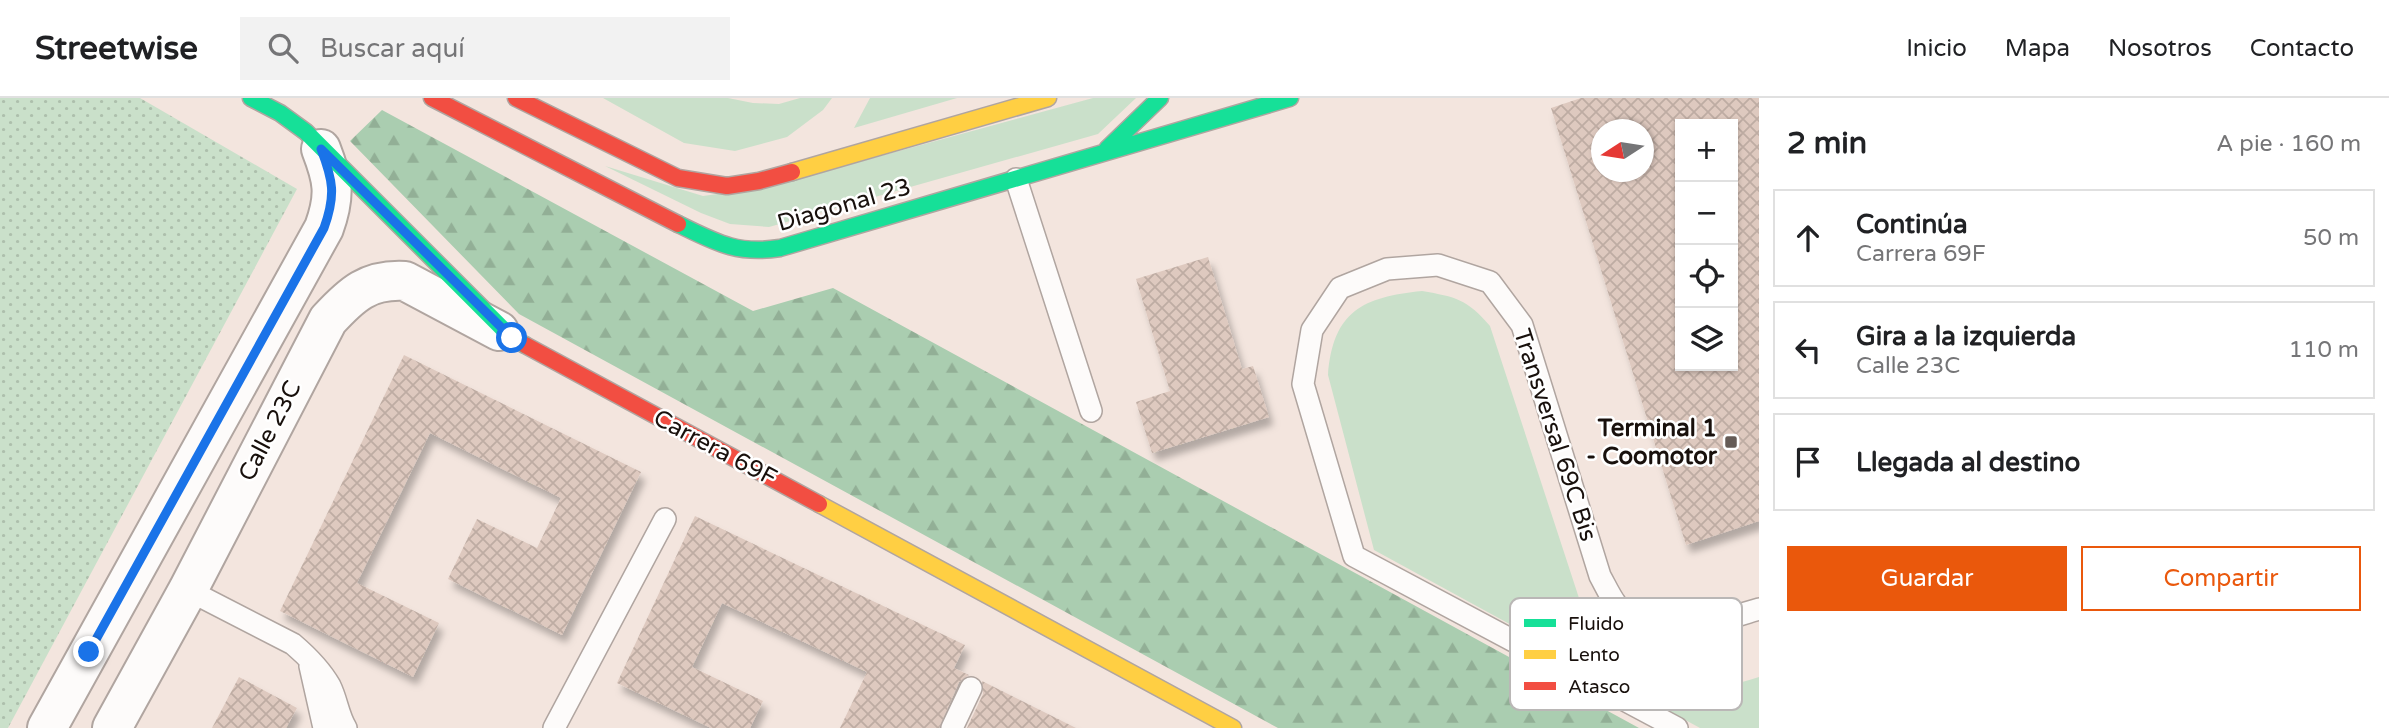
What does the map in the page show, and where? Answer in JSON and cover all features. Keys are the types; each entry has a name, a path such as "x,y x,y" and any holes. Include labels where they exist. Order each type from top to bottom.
{"street":[{"name":"Carrera 69F","path":"251,98 289,117 309,132 321,149 512,338 1233,728"},
{"name":"Diagonal 23","path":"432,98 710,240 747,252 780,248 1290,98"},
{"name":"Diagonal 23","path":"516,98 678,178 727,186 759,181 1048,98"},
{"path":"1103,153 1160,98"},
{"name":"Calle 23C","path":"47,728 324,228 332,198 332,176 321,149"},
{"name":"Calle 23C","path":"112,728 188,590 328,320 349,297 369,285 388,280 405,281 512,338"}],"lane":[{"path":"1016,179 1091,411"},
{"name":"Transversal 69C Bis","path":"1510,639 1354,556 1303,384 1312,330 1340,288 1387,269 1438,265 1490,282 1522,324 1600,576 1613,598"},
{"path":"554,728 665,519"},
{"path":"188,590 293,644 308,657 331,688 346,728"},
{"name":"Transversal 69C Bis","path":"1742,614 1759,609"},
{"path":"308,657 324,728"},
{"path":"951,728 971,688"},
{"name":"Transversal 69C Bis","path":"1643,710 1677,728"}],"green space":[{"path":"0,98 140,98 297,189 8,728 0,728"},
{"path":"603,98 728,98 779,104 800,98 832,98 823,110 787,137 735,151 684,143"},
{"path":"870,98 957,98 854,128"},
{"path":"1093,98 1136,98 1098,134 769,227 730,224 701,213 605,166 703,196 767,187"},
{"path":"382,110 753,311 833,288 1510,658 1510,710 1606,710 1639,728 1278,728 519,314 350,141"},
{"path":"1422,291 1444,295 1467,305 1490,326 1579,598 1510,598 1510,624 1374,550 1328,375 1336,336 1344,322 1368,303"},
{"path":"1759,677 1759,728 1700,728 1667,710 1742,710 1742,681"}],"building":[{"path":"1581,98 1759,98 1759,521 1686,545 1551,108"},
{"path":"1208,257 1242,369 1253,366 1269,417 1152,453 1136,402 1170,391 1136,279"},
{"path":"404,355 641,472 562,635 448,579 477,519 537,548 561,498 430,433 357,583 439,623 413,677 280,611"},
{"path":"695,516 965,645 954,668 969,675 959,682 939,728 840,728 867,672 722,603 692,667 763,701 750,728 711,728 617,683"},
{"path":"239,677 297,708 286,728 212,728"},
{"path":"982,681 1076,728 967,728 983,694"}],"traffic: fast":[{"path":"251,98 280,113 306,132 512,338 525,345"},
{"path":"1107,149 1160,98"},
{"path":"678,224 715,241 739,248 780,248 1290,98"}],"traffic: slow":[{"path":"792,172 1048,98"},
{"path":"819,504 1233,728"}],"traffic: jam":[{"path":"432,98 678,224"},
{"path":"516,98 678,178 727,186 792,172"},
{"path":"525,345 819,504"}],"place":[{"name":"Terminal 1 - Coomotor","path":"1731,442"}],"route":[{"path":"89,652 324,228 332,198 332,176 321,149 512,338"}]}
